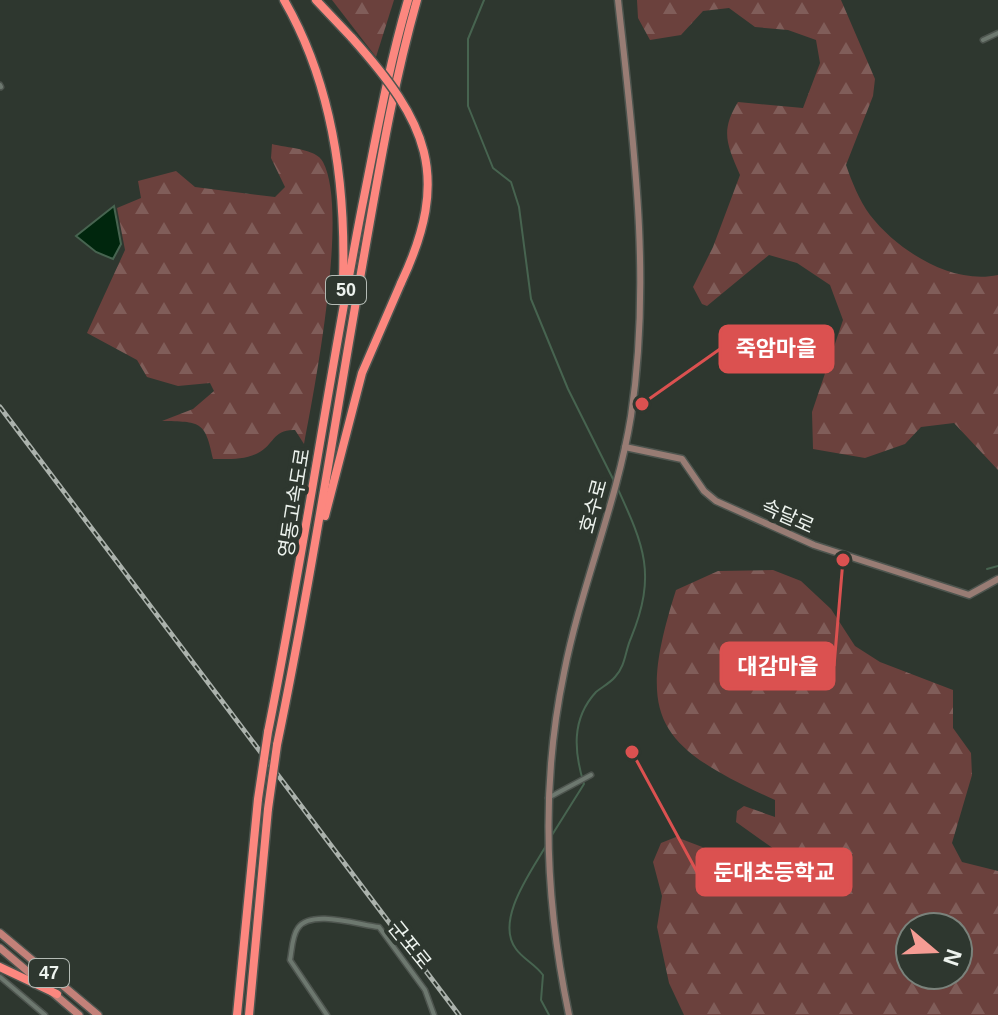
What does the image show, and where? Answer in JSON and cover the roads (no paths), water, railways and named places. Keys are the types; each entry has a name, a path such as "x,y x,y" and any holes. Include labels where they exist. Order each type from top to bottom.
{"highway":[{"path":"284,0 296,21 317,78 337,153 344,226 342,309"},
{"path":"310,584 354,396 374,340 415,247 425,208 426,177 422,143 402,96 316,0"},
{"name":"영동고속도로","path":"237,1015 258,799 268,732 298,583 342,309 387,81 408,0"},
{"name":"영동고속도로","path":"249,1015 277,745 310,584 332,434 381,152 417,0"},
{"path":"0,967 57,994"}],"main road":[{"name":"47","path":"0,933 98,1015"},
{"name":"47","path":"0,948 79,1015"}],"street":[{"name":"호수로","path":"569,1015 547,863 550,763 564,672 625,447 631,412 641,250 618,0"},
{"path":"983,40 998,33"},
{"name":"속달로","path":"625,447 682,459 716,501 814,545 969,595 998,579"},
{"path":"548,798 591,775"},
{"name":"군포로","path":"327,1015 290,960 295,932 300,925 315,919 379,927 425,990 434,1015"},
{"path":"0,977 45,1015"}],"waterway":[{"path":"484,0 468,39 468,106 493,168 511,182 519,207 531,299 568,389 614,481"},
{"path":"552,835 584,784 577,748 582,713 596,692 621,668 644,596 644,561 640,544 617,487"},
{"path":"987,569 998,566"},
{"path":"547,844 512,910 510,937 522,956 543,975 541,1000 549,1015"}],"railway":[{"path":"0,407 459,1015"}],"place":[{"name":"죽암마을","path":"642,404"},
{"name":"대감마을","path":"843,560"},
{"name":"둔대초등학교","path":"632,752"}]}
